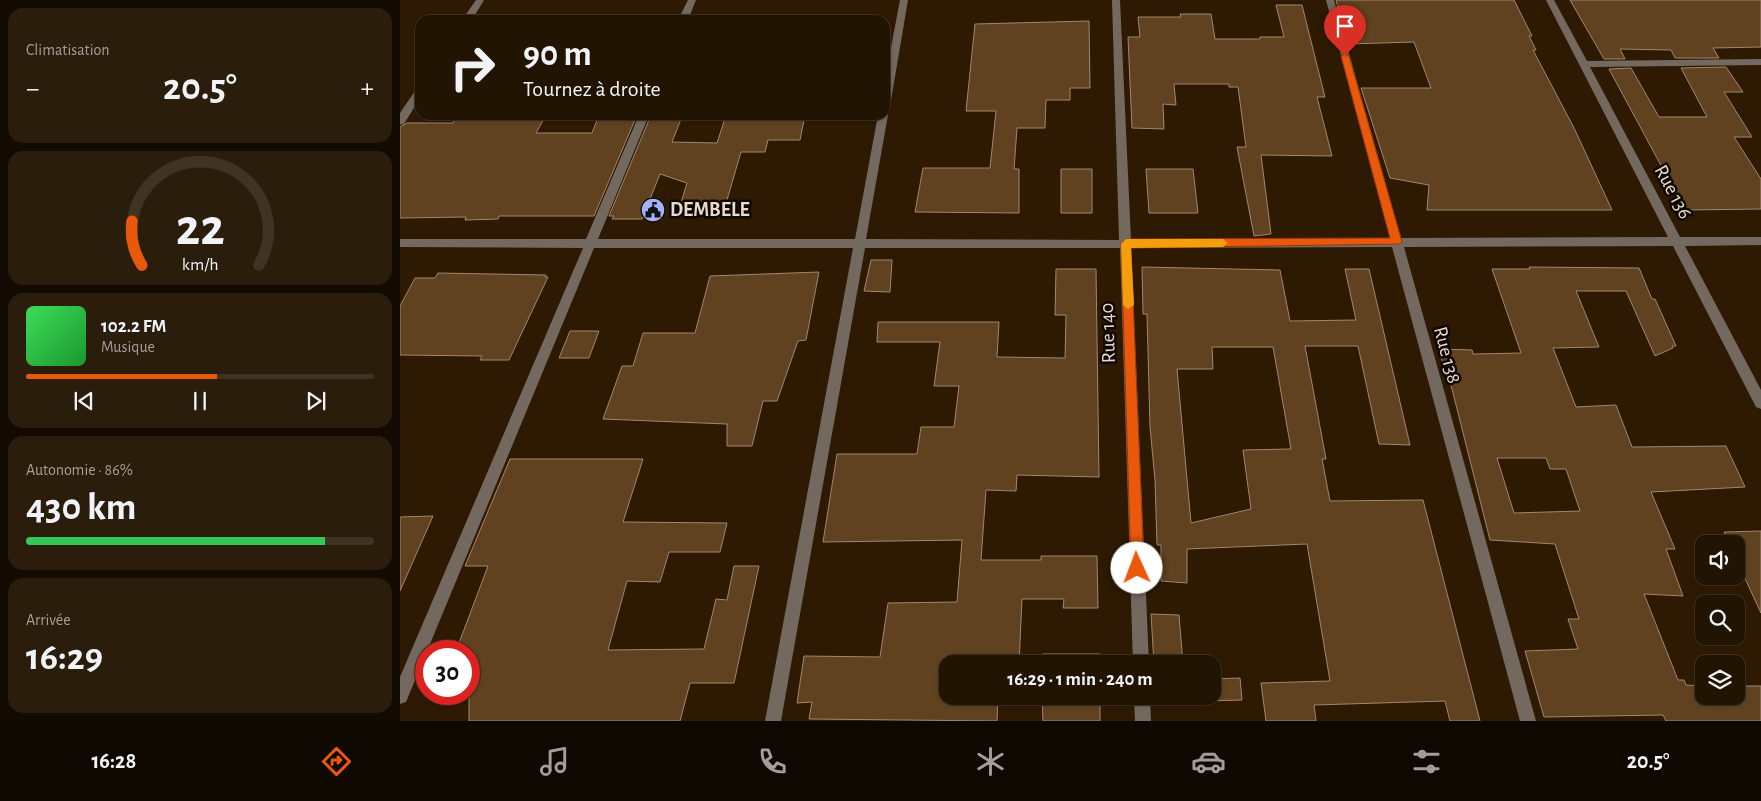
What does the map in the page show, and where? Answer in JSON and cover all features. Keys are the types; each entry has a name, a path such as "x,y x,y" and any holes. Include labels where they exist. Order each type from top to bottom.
{"street":[{"path":"470,15 480,0"},
{"path":"685,15 692,0"},
{"path":"890,78 904,0"},
{"name":"Rue 140","path":"1116,0 1141,655"},
{"name":"Rue 138","path":"1330,0 1528,721"},
{"name":"Rue 136","path":"1550,0 1761,403"},
{"path":"1583,64 1761,62"},
{"path":"400,121 415,98"},
{"path":"400,696 642,120"},
{"path":"773,721 882,120"},
{"path":"400,243 860,242 1126,244 1761,241"},
{"path":"1142,705 1143,721"}],"building":[{"path":"1336,0 1514,0 1532,36 1529,36 1536,50 1533,50 1574,128 1612,210 1427,210 1429,185 1390,178 1361,88 1431,88 1414,42 1348,44"},
{"path":"1570,0 1761,0 1761,47 1713,48 1719,58 1675,58 1671,50 1620,49 1625,59 1604,59"},
{"path":"1276,5 1302,5 1325,97 1317,97 1332,156 1261,155 1271,234 1254,236 1237,147 1246,147 1238,87 1229,87 1229,84 1174,84 1176,105 1163,104 1164,129 1132,128 1128,37 1140,37 1138,17 1181,17 1180,14 1211,14 1215,39 1284,37"},
{"path":"1089,21 1090,88 1070,88 1070,100 1046,100 1045,128 1017,128 1014,169 1019,169 1019,213 915,212 923,168 990,168 996,111 966,111 975,24"},
{"path":"1726,67 1743,92 1724,92 1752,137 1734,137 1761,179 1761,209 1685,210 1609,69 1631,68 1659,117 1707,117 1681,68"},
{"path":"455,120 543,120 536,133 592,133 597,120 635,120 594,216 499,216 498,219 465,220 466,217 400,218 400,127 407,123 453,123"},
{"path":"649,120 681,120 672,142 717,143 724,120 804,120 800,140 768,140 765,152 741,152 722,217 677,216 687,183 660,174 642,219 612,219 614,216 609,216"},
{"path":"1061,169 1092,169 1092,213 1061,213"},
{"path":"1146,169 1193,169 1198,213 1149,213"},
{"path":"871,260 892,260 890,292 864,291"},
{"path":"1142,267 1280,270 1290,321 1356,320 1345,269 1369,269 1410,445 1379,444 1358,346 1305,346 1326,459 1322,459 1330,501 1423,500 1480,721 1450,721 1445,701 1314,705 1316,721 1266,721 1261,683 1330,681 1307,544 1187,549 1187,583 1161,581 1161,545 1157,545 1155,480 1150,427 1147,314 1143,314","holes":["1212,347 1273,347 1291,449 1243,450 1251,509 1191,523 1177,369 1213,369"]},
{"path":"1529,267 1639,268 1652,299 1655,299 1676,346 1672,346 1673,348 1655,356 1626,291 1576,291 1599,347 1553,348 1576,407 1616,405 1632,447 1726,446 1745,487 1651,492 1675,549 1666,549 1683,596 1644,594 1678,680 1684,680 1686,685 1695,686 1695,705 1745,705 1745,686 1761,686 1761,721 1666,721 1663,715 1544,717 1525,651 1578,649 1568,619 1579,619 1555,544 1490,540 1452,389 1438,349 1472,350 1473,354 1521,353 1492,269 1530,269","holes":["1497,458 1546,458 1550,469 1566,469 1580,511 1514,513"]},
{"path":"1056,269 1096,269 1099,477 1017,475 1016,491 986,490 981,560 1041,560 1041,556 1097,556 1098,608 1063,608 1064,599 1022,599 1019,655 939,655 939,705 998,705 997,721 809,719 812,702 797,703 804,656 880,657 888,603 957,602 962,540 823,542 837,454 917,454 921,427 954,427 959,386 934,386 940,342 877,342 878,322 999,322 997,357 1065,358 1066,315 1055,315"},
{"path":"819,272 806,340 798,341 777,401 763,401 752,446 727,446 727,424 603,419 622,366 633,366 643,333 695,333 710,276"},
{"path":"438,273 546,275 545,277 548,277 509,360 480,360 482,356 400,355 400,306 415,278 435,278"},
{"path":"570,331 599,331 589,358 559,358"},
{"path":"510,459 643,459 623,522 727,523 720,552 669,552 660,582 627,581 608,650 704,649 716,599 727,600 734,566 759,566 734,683 690,683 680,721 469,721 469,705 480,705 480,640 460,640 488,566 465,566"},
{"path":"433,516 400,591 400,517"},
{"path":"1761,531 1761,613 1745,578 1745,535 1725,535 1724,532"},
{"path":"1151,614 1179,615 1182,655 1153,655"},
{"path":"1042,654 1100,654 1100,655"},
{"path":"1240,678 1242,700 1221,701 1221,679"},
{"path":"1042,705 1100,705 1100,721 1043,721"}],"slow traffic":[{"path":"1128,305 1126,244 1223,243"}],"place":[{"name":"DEMBELE","path":"653,210"}],"route":[{"path":"1137,568 1126,244 1396,242 1345,56"}]}
